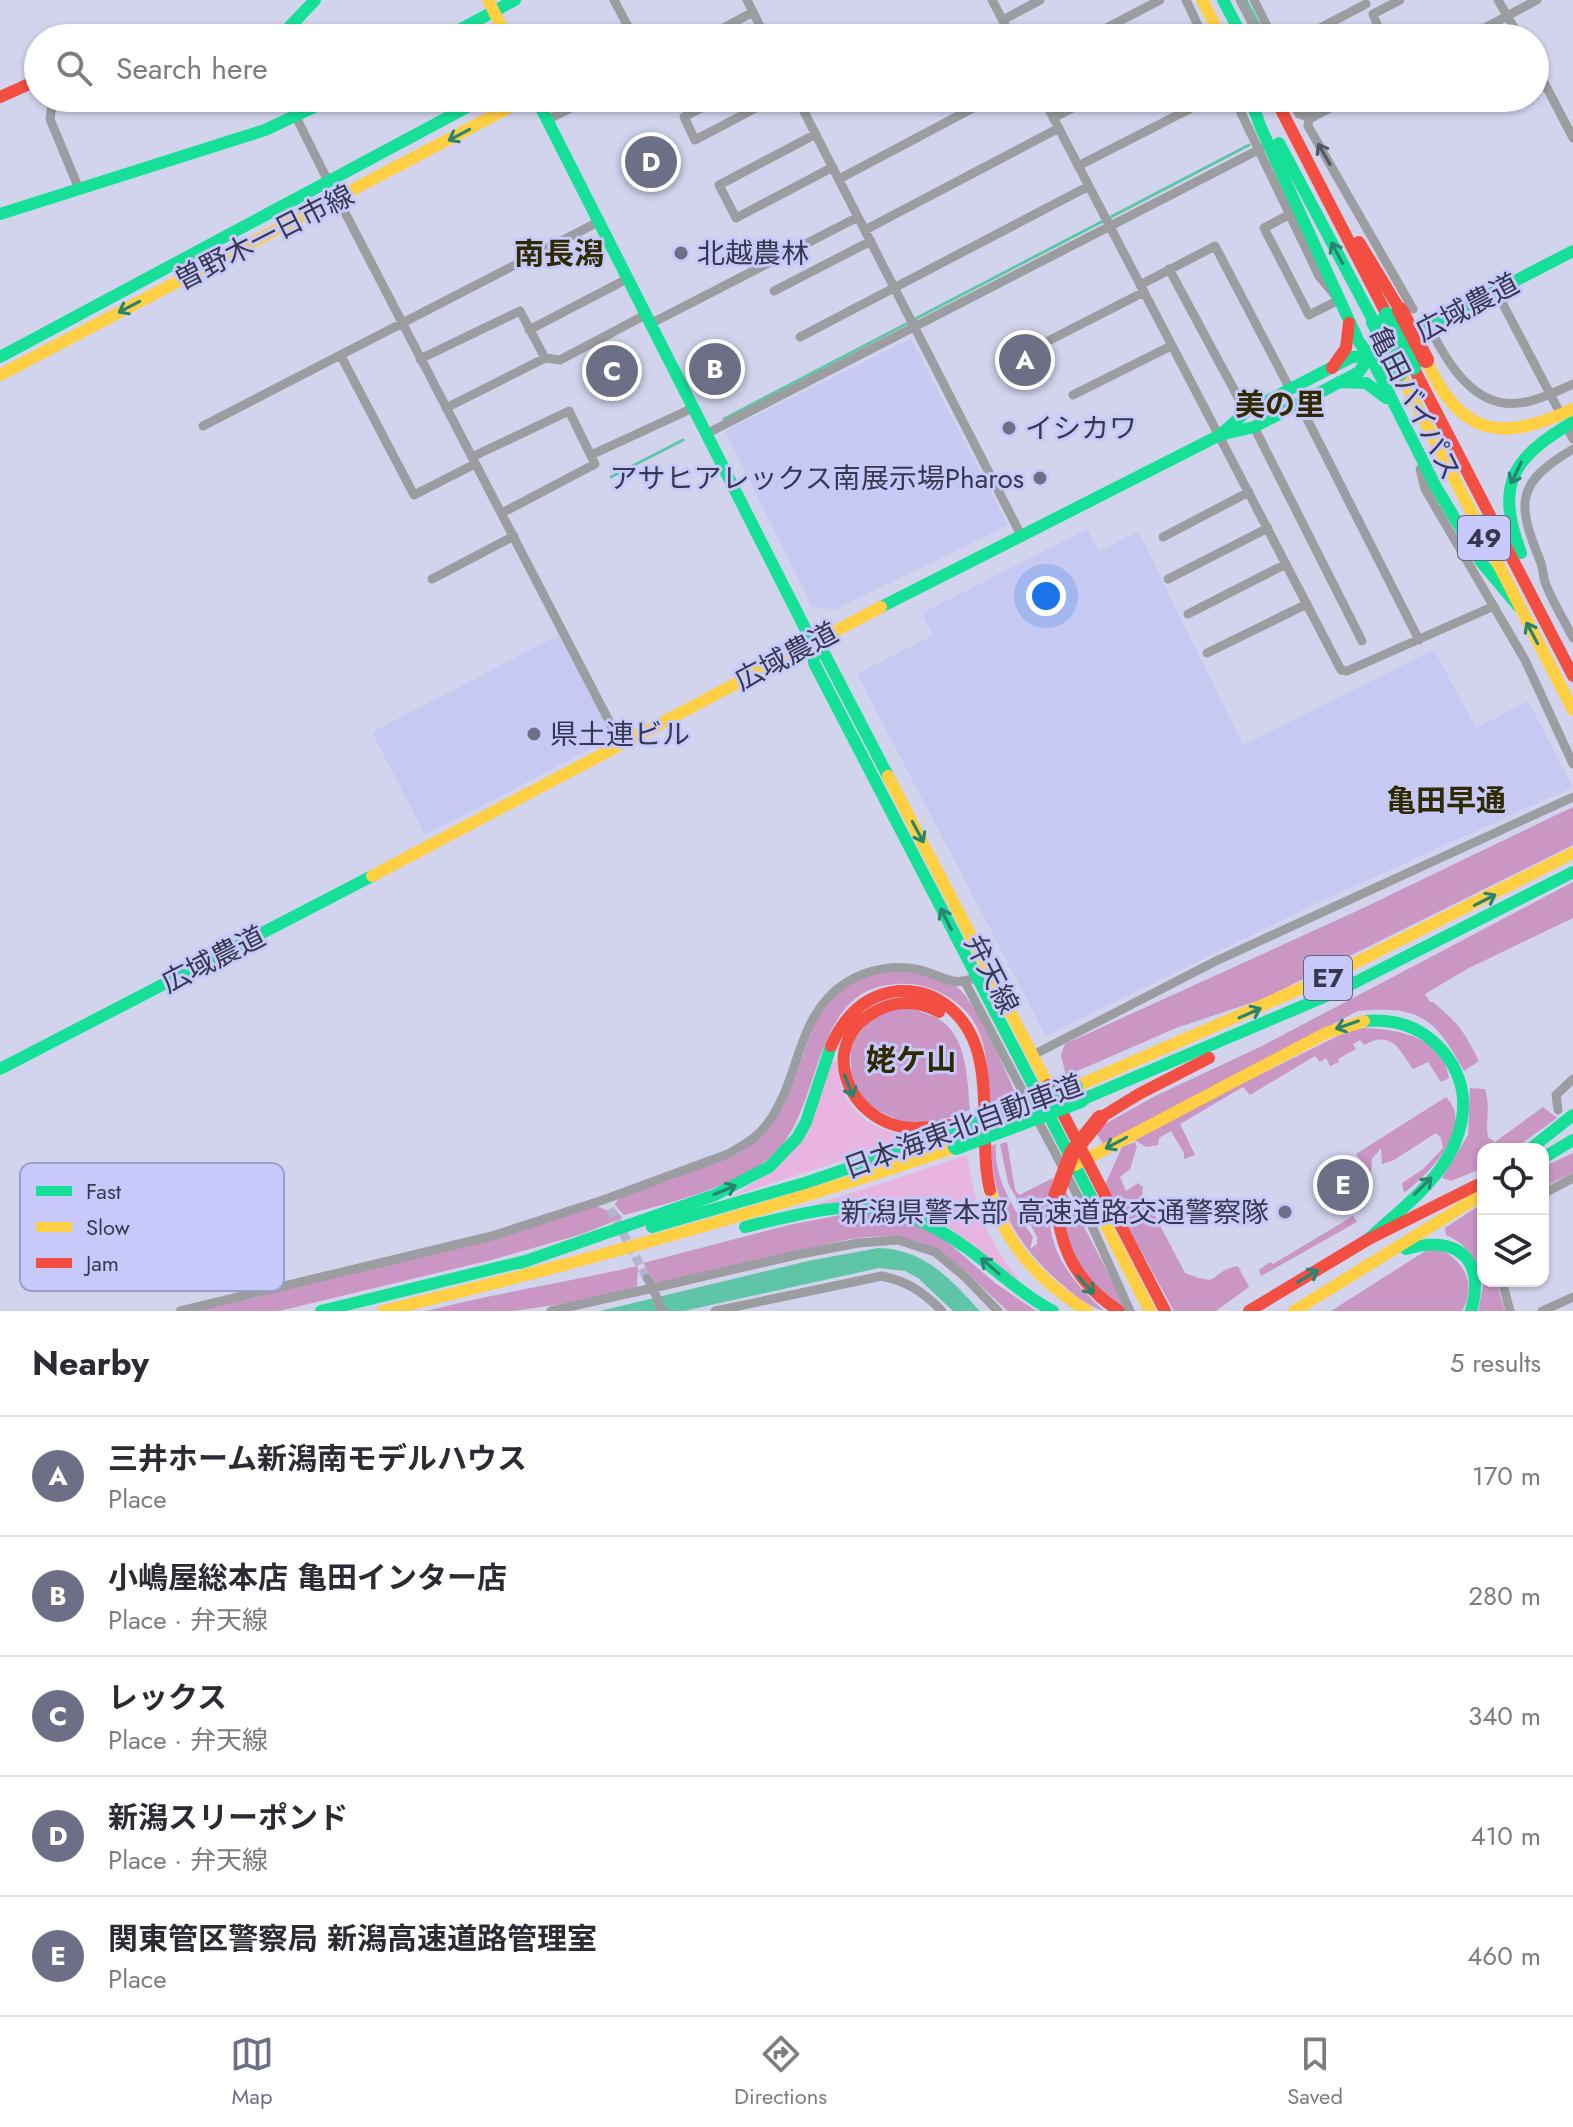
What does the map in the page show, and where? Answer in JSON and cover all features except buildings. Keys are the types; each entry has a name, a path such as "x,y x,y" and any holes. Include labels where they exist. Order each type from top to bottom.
{"main road":[{"path":"292,24 315,0"},
{"path":"465,24 491,6 515,0"},
{"path":"1202,0 1215,24"},
{"path":"1223,0 1236,24"},
{"path":"491,6 500,24"},
{"path":"0,97 24,86"},
{"path":"0,214 265,130 306,112"},
{"name":"曽野木一日市線","path":"0,357 458,112"},
{"name":"曽野木一日市線","path":"0,375 501,112"},
{"name":"弁天線","path":"543,112 812,642 825,655 1033,1055 1150,1311"},
{"path":"1256,112 1359,342 1370,356 1436,487 1481,562 1518,606"},
{"name":"亀田バイパス","path":"1261,112 1393,314"},
{"name":"亀田バイパス","path":"1282,112 1393,314 1413,367 1518,606 1572,708"},
{"name":"広域農道","path":"0,1069 812,642 1336,375 1352,357 1370,356 1573,251"},
{"path":"1393,314 1413,367 1460,412 1479,424 1504,430 1529,429 1565,409"},
{"path":"1348,320 1349,338 1336,375 1374,385 1398,411"},
{"name":"亀田バイパス","path":"1413,367 1573,676"},
{"path":"1535,600 1529,570 1507,512 1507,496 1520,463 1550,434 1572,431"},
{"name":"弁天線","path":"812,642 814,663 971,980 1165,1311"},
{"name":"E7","path":"1076,1089 1215,1029 1415,936 1573,853"},
{"name":"日本海東北自動車道","path":"1076,1089 1338,991 1573,872"},
{"path":"518,1271 732,1188 771,1166 792,1144 809,1117 833,1042 851,1013 876,996 911,991 944,1002 967,1026 979,1059 983,1159 994,1205 1009,1236 1030,1264 1055,1290 1087,1311"},
{"path":"1119,1311 1092,1293 1071,1265 1057,1232 1056,1196 1066,1160 1076,1145 1100,1118 1139,1094 1338,991"},
{"path":"1066,1311 1015,1264 997,1237 984,1208 973,1163 967,1055 953,1024 934,1009 911,1002 888,1005 866,1015 845,1046 843,1071 850,1095 868,1114 892,1126 952,1135 1076,1089"},
{"path":"1080,1162 1326,1033 1375,1019 1405,1024 1432,1038 1451,1060 1461,1084 1462,1124 1454,1147 1440,1167 1367,1240"},
{"path":"1536,1143 1566,1112"},
{"path":"1549,1144 1573,1130"},
{"name":"日本海東北自動車道","path":"321,1311 518,1271 732,1220 952,1135"},
{"path":"1549,1156 1573,1143"},
{"path":"1249,1311 1367,1240 1477,1185"},
{"path":"1294,1311 1477,1198"},
{"path":"518,1271 586,1265 820,1210 878,1207 907,1212 936,1225 1008,1282 1053,1311"},
{"path":"1379,1260 1423,1243 1440,1241 1454,1247 1467,1258 1475,1274 1476,1300 1471,1311"},
{"name":"日本海東北自動車道","path":"383,1311 518,1271"}],"street":[{"path":"614,0 627,24"},
{"path":"747,0 759,24"},
{"path":"992,0 1005,24"},
{"path":"1003,20 1040,0"},
{"path":"1114,24 1160,0"},
{"path":"1186,0 1197,24"},
{"path":"1240,0 1253,24"},
{"path":"1254,0 1266,24"},
{"path":"1377,24 1373,14 1400,0"},
{"path":"1498,0 1511,24"},
{"path":"1493,24 1537,0"},
{"path":"1328,24 1366,4"},
{"path":"731,24 753,12"},
{"path":"1549,92 1573,138"},
{"path":"51,112 50,119 79,189"},
{"path":"294,112 329,183"},
{"path":"547,120 563,112"},
{"path":"694,112 684,117 695,140 748,112"},
{"path":"804,112 1022,537"},
{"path":"839,179 966,112"},
{"path":"1050,112 1341,670 1347,671 1494,606"},
{"path":"1053,118 1065,112"},
{"path":"1078,166 1184,112"},
{"path":"1241,112 1260,149 1319,276 1339,300 1309,315 1264,228 1290,214"},
{"path":"1298,112 1311,118 1322,112"},
{"path":"1310,112 1308,126 1391,270 1393,314"},
{"path":"865,230 1059,128"},
{"path":"816,134 719,185 724,196 736,218 833,167"},
{"path":"708,433 1108,220 1260,149"},
{"path":"800,337 1089,186"},
{"path":"338,199 621,744"},
{"path":"446,408 545,358 560,360 858,217"},
{"path":"203,426 600,221"},
{"path":"774,291 871,241"},
{"path":"1048,341 1142,289 1169,269 1215,246 1419,640"},
{"path":"1169,269 1362,641"},
{"path":"529,330 627,279"},
{"path":"1496,291 1550,394 1565,409"},
{"path":"420,359 520,311 545,358"},
{"path":"1429,327 1448,363 1469,386 1494,403 1528,402 1573,384"},
{"path":"1073,395 1171,346"},
{"path":"341,356 414,495 569,411 595,464 502,513"},
{"path":"591,455 693,408"},
{"path":"1415,446 1425,489 1525,660 1573,764"},
{"path":"1573,449 1538,473 1529,486 1524,503 1530,538 1546,582 1573,638"},
{"path":"1163,537 1249,492"},
{"path":"1168,579 1268,528"},
{"path":"432,579 514,536"},
{"path":"1188,614 1286,564"},
{"path":"1207,653 1307,604"},
{"path":"1033,1055 1216,961 1573,797"},
{"path":"284,1286 492,1236 603,1200 728,1154 766,1126 780,1102 801,1042 817,1010 845,983 872,971 895,968 923,971 952,981 971,980 1083,1206 1130,1311"},
{"path":"1566,1112 1556,1095 1573,1079"},
{"path":"1549,1191 1573,1178"},
{"path":"603,1200 610,1209"},
{"path":"551,1311 654,1290 796,1255 858,1243 898,1240 935,1252 998,1311"},
{"path":"715,1311 882,1276 918,1288 942,1311"},
{"path":"647,1278 662,1311"},
{"path":"1504,1287 1510,1311"},
{"path":"180,1311 263,1291"},
{"path":"1542,1311 1573,1297"}],"shaded area":[{"path":"911,339 1008,525 835,610 812,606 725,431"},
{"path":"1087,529 1099,551 1138,531 1243,745 1434,650 1476,728 1528,701 1573,787 1317,903 1046,1036 857,674 933,635 922,613"},
{"path":"559,635 613,737 425,835 372,732"},
{"path":"1573,807 1573,845 1263,999 1176,1028 1066,1076 1061,1055 1065,1044 1359,910"},
{"path":"1573,882 1573,918 1467,969 1425,994 1460,1028 1479,1061 1464,1071 1444,1038 1423,1019 1397,1010 1358,1011 1103,1144 1096,1132 1153,1097 1262,1046"},
{"path":"870,970 924,974 954,985 980,1018 1015,1092 989,1103 982,1040 968,1014 956,1003 922,986 888,985 863,993 845,1009 831,1030 802,1109 775,1153 761,1165 724,1184 624,1215 615,1205 618,1199 717,1160 727,1159 745,1149 783,1108 819,1013 831,998"},
{"path":"908,1007 937,1018 955,1035 964,1059 970,1110 937,1122 906,1124 865,1104 851,1079 851,1049 856,1037 870,1020 890,1010"},
{"path":"1362,1028 1403,1033 1428,1044 1445,1064 1449,1078 1441,1082 1428,1062 1413,1069 1388,1040 1381,1039 1364,1045 1360,1040 1353,1044 1356,1049 1338,1059 1339,1062 1330,1066 1326,1058 1320,1062 1315,1056 1250,1095 1243,1087 1180,1124 1195,1155 1184,1159 1184,1153 1171,1131 1159,1138 1158,1145 1146,1147 1135,1140 1344,1033"},
{"path":"833,1061 837,1061 843,1090 855,1111 875,1126 903,1134 906,1140 733,1196 777,1168"},
{"path":"1470,1088 1485,1089 1488,1137 1495,1142 1543,1107 1557,1118 1522,1143 1477,1143 1477,1170 1451,1181 1442,1178 1468,1135"},
{"path":"1446,1097 1454,1109 1456,1122 1446,1150 1425,1174 1404,1193 1402,1183 1423,1169 1443,1148 1441,1138 1436,1133 1394,1160 1382,1164 1381,1148 1372,1159 1371,1174 1356,1154"},
{"path":"1007,1142 1015,1189 1019,1195 1053,1178 1049,1219 1058,1252 1076,1282 1104,1311 1082,1300 1048,1272 1034,1257 1011,1224 996,1187 992,1167 991,1146 996,1144 1001,1181 1033,1237 1030,1249 1037,1244 1037,1237 1008,1183 1000,1144"},
{"path":"1135,1142 1137,1147 1130,1169 1120,1177 1126,1191 1138,1183 1143,1187 1141,1204 1154,1214 1185,1273 1206,1280 1238,1266 1249,1287 1216,1311 1174,1311 1105,1185 1122,1147"},
{"path":"1573,1153 1573,1173 1549,1184 1549,1164"},
{"path":"967,1155 983,1220 1017,1277 1015,1283 955,1232 921,1212 875,1201 814,1205"},
{"path":"1065,1190 1126,1308 1098,1288 1076,1259 1064,1225"},
{"path":"595,1205 617,1211 622,1218 582,1234 491,1260 279,1311 188,1311 284,1291 287,1287"},
{"path":"1477,1207 1477,1266 1469,1252 1446,1235 1445,1228"},
{"path":"851,1213 883,1213 937,1233 995,1283 1036,1311 1008,1311 939,1251 902,1238 850,1239 664,1282 655,1282 643,1263 789,1225"},
{"path":"1353,1216 1357,1222 1261,1276 1259,1270 1270,1262 1273,1264"},
{"path":"878,1248 910,1254 923,1260 947,1277 980,1311 953,1311 918,1278 905,1271 879,1268 684,1311 600,1311 808,1261"},
{"path":"1440,1249 1462,1267 1466,1275 1468,1292 1462,1311 1331,1311 1427,1250"},
{"path":"638,1266 637,1287 583,1301 513,1311 426,1311 479,1299"},
{"path":"1483,1287 1498,1287 1505,1311 1478,1311"}],"waterway":[{"path":"1246,0 1259,24"},
{"path":"915,319 1249,145"},
{"path":"724,419 908,323"},
{"path":"611,477 683,440"}],"tunnel":[{"path":"610,1209 647,1278"}],"traffic: fast":[{"path":"292,24 315,0"},
{"path":"470,24 515,0"},
{"path":"1223,0 1236,24"},
{"path":"0,214 265,130 303,112"},
{"path":"0,357 458,112"},
{"path":"543,112 812,642 825,655 888,776"},
{"path":"1255,112 1359,342 1370,356 1436,487 1481,562 1518,606"},
{"path":"1279,143 1374,322"},
{"path":"881,607 1220,435 1246,412 1352,357 1370,356 1573,251"},
{"path":"1387,315 1413,367"},
{"path":"1374,322 1400,373"},
{"path":"1224,434 1254,427 1359,372 1370,356"},
{"path":"1339,382 1366,383 1386,398"},
{"path":"1521,553 1510,508 1514,475 1535,448 1573,422"},
{"path":"812,642 814,663 1099,1212"},
{"path":"1081,1100 1338,991 1573,872"},
{"path":"0,1069 372,876"},
{"path":"1364,1021 1396,1023 1416,1030 1433,1041 1453,1066 1463,1099 1462,1122 1445,1161 1417,1195 1367,1240"},
{"path":"520,1263 715,1195 769,1167 797,1138 806,1122 831,1046"},
{"path":"952,1133 1075,1087"},
{"path":"956,1147 1081,1100"},
{"path":"1538,1143 1573,1115"},
{"path":"652,1227 805,1183 952,1133"},
{"path":"1549,1154 1573,1140"},
{"path":"745,1227 834,1209 886,1210 939,1230 1053,1311"},
{"path":"1406,1249 1440,1245 1453,1248 1463,1255 1474,1277 1475,1293 1471,1311"},
{"path":"321,1311 529,1260"}],"traffic: slow":[{"path":"488,0 500,24"},
{"path":"1202,0 1215,24"},
{"path":"0,375 500,112"},
{"path":"1426,360 1453,404 1468,418 1485,426 1524,426 1573,409"},
{"path":"1400,373 1573,710"},
{"path":"372,876 881,607"},
{"path":"888,776 1048,1085"},
{"path":"1075,1087 1327,977 1573,853"},
{"path":"1075,1165 1326,1033 1364,1021"},
{"path":"383,1311 671,1235 956,1147"},
{"path":"990,1190 1004,1227 1026,1260 1055,1288 1087,1311"},
{"path":"1294,1311 1477,1198"},
{"path":"1099,1212 1150,1311"}],"traffic: jam":[{"path":"0,97 24,86"},
{"path":"1282,112 1387,315"},
{"path":"1359,242 1400,310"},
{"path":"1400,310 1426,360"},
{"path":"1332,368 1346,348 1349,323"},
{"path":"1413,367 1573,676"},
{"path":"831,1046 842,1026 857,1009 887,993 920,993 950,1008 966,1026 976,1046 984,1093 986,1168 990,1190"},
{"path":"939,1012 910,1003 880,1009 860,1023 848,1040 844,1059 846,1079 855,1097 870,1112 889,1123 912,1128 949,1125"},
{"path":"1100,1118 1209,1058"},
{"path":"1048,1085 1165,1311"},
{"path":"1056,1196 1072,1153 1100,1118"},
{"path":"1249,1311 1367,1240 1477,1185"},
{"path":"1056,1196 1061,1232 1072,1262 1091,1288 1119,1311"}],"place":[{"name":"新潟スリーポンド","path":"651,162"},
{"name":"北越農林","path":"681,253"},
{"name":"三井ホーム新潟南モデルハウス","path":"1025,360"},
{"name":"小嶋屋総本店 亀田インター店","path":"715,369"},
{"name":"レックス","path":"612,371"},
{"name":"イシカワ","path":"1009,428"},
{"name":"アサヒアレックス南展示場Pharos","path":"1040,478"},
{"name":"県土連ビル","path":"534,734"},
{"name":"関東管区警察局 新潟高速道路管理室","path":"1343,1185"},
{"name":"新潟県警本部 高速道路交通警察隊","path":"1285,1212"}],"district":[{"name":"南長潟","path":"559,254"},
{"name":"美の里","path":"1280,405"},
{"name":"亀田早通","path":"1446,801"},
{"name":"姥ケ山","path":"911,1060"}]}
